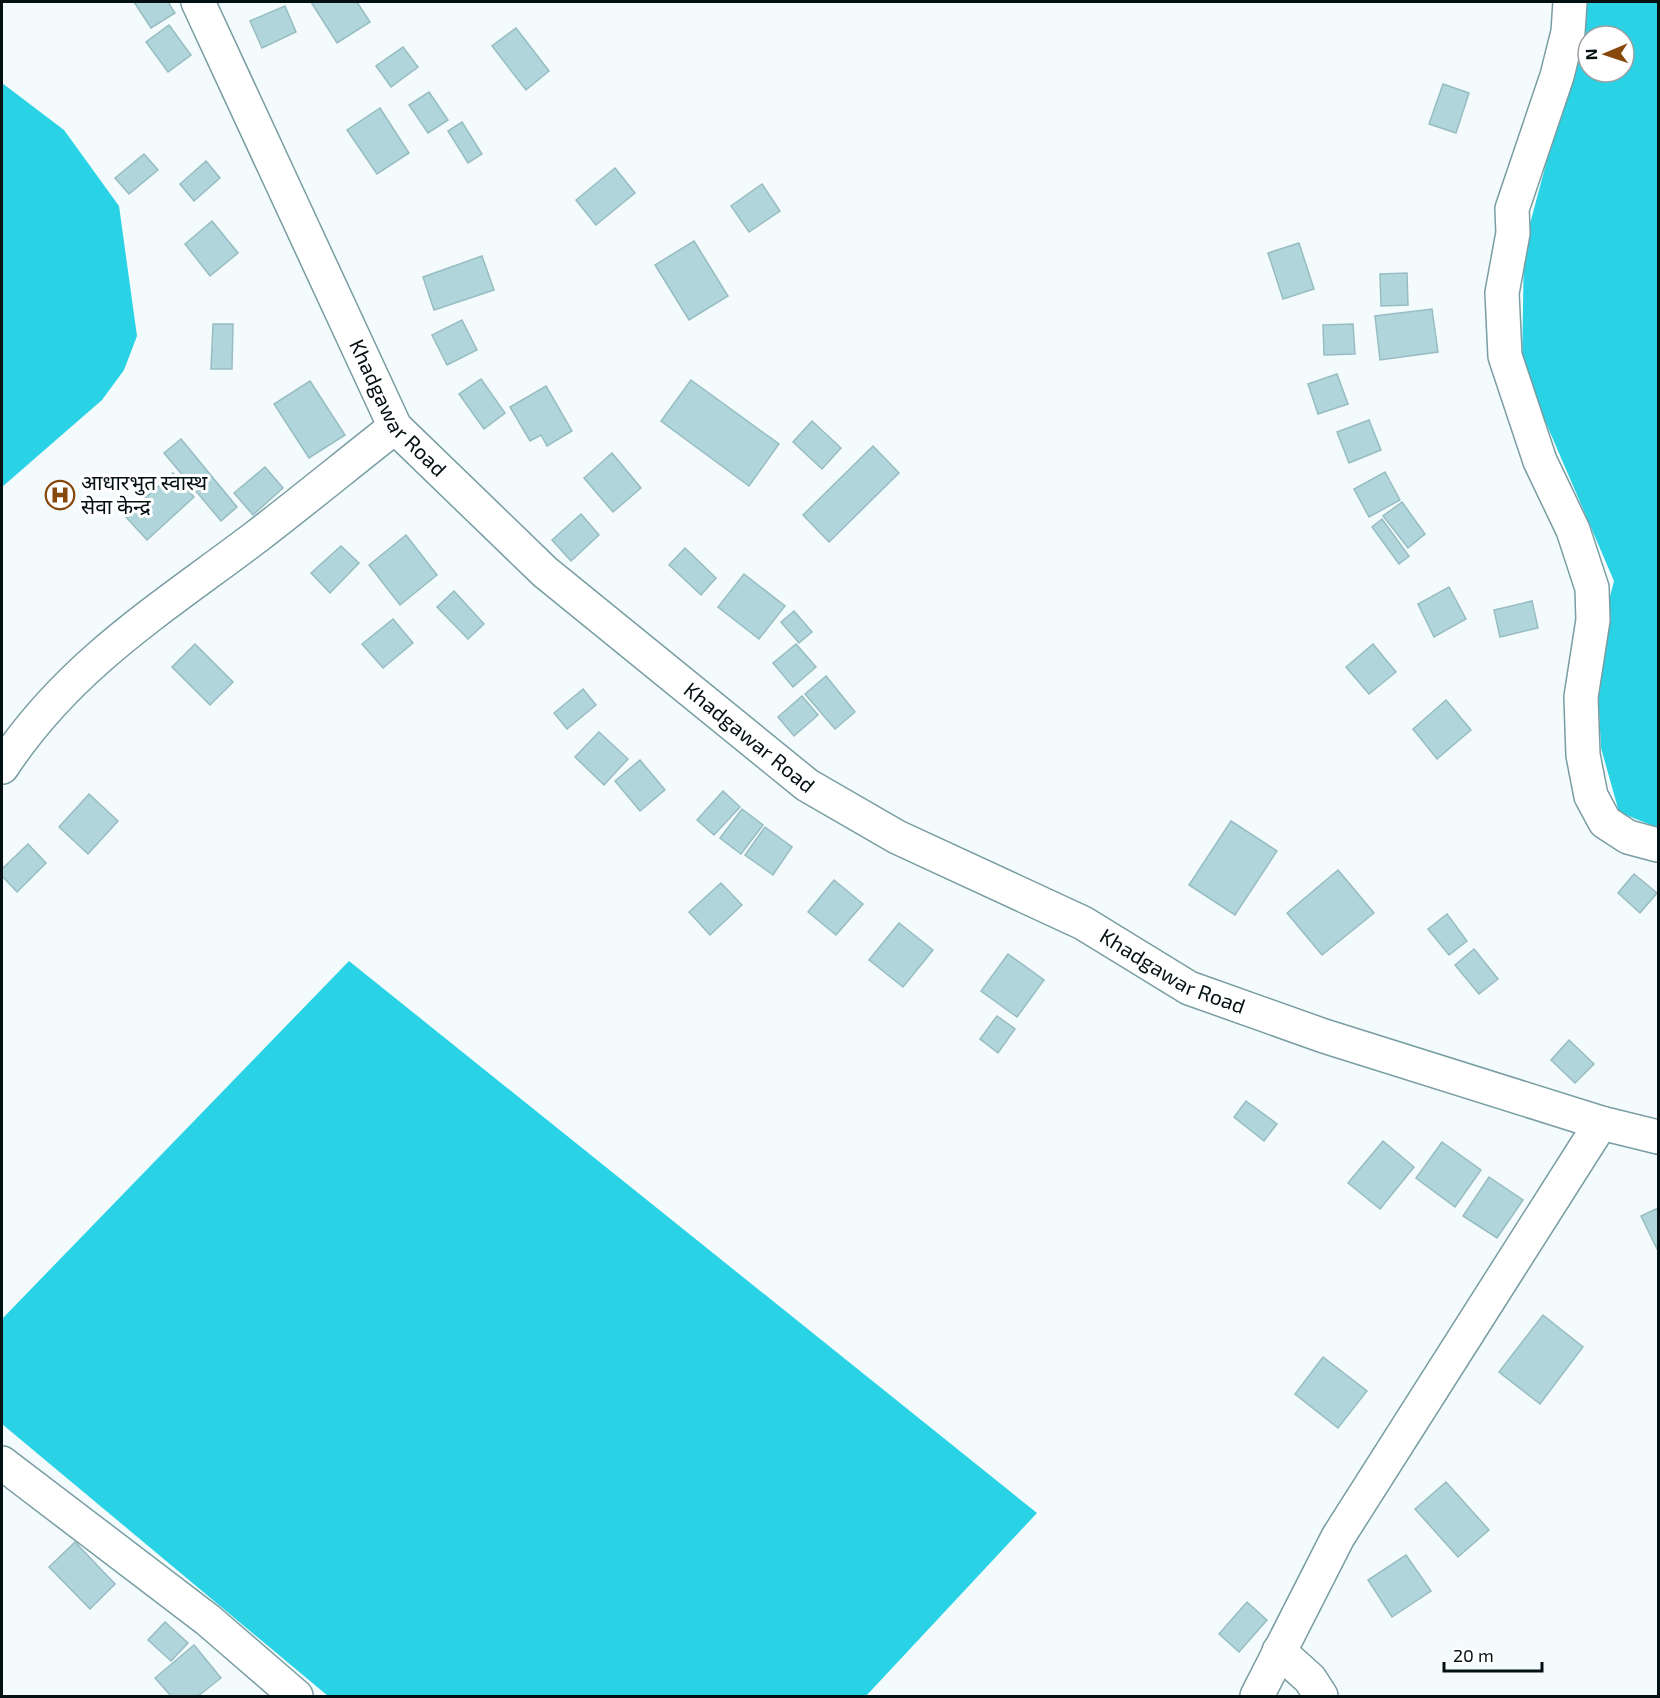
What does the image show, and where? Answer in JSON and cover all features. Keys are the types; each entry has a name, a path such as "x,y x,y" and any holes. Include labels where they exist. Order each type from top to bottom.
{"street":[{"name":"Khadgawar Road","path":"198,2 395,427 545,572 807,785 897,837 1083,924 1189,988 1323,1035 1601,1123 1659,1137"},
{"path":"1570,2 1568,32 1557,76 1512,209 1513,233 1502,293 1505,356 1540,460 1573,530 1592,588 1593,620 1581,697 1584,755 1591,796 1605,822 1628,837 1659,845"},
{"path":"2,767 18,742 63,688 129,630 257,536 395,427"},
{"path":"1257,1696 1338,1537 1601,1123"},
{"path":"2,1464 208,1620 296,1696"},
{"path":"1279,1651 1310,1679 1322,1696"}],"shaded area":[{"path":"1584,2 1658,2 1658,828 1619,812 1601,748 1596,651 1614,581 1522,367 1524,246 1564,97 1576,40 1576,84 1636,84 1636,24 1579,24"},
{"path":"2,83 64,130 119,206 137,336 124,370 102,400 2,487"},
{"path":"349,961 1037,1513 866,1696 328,1696 2,1424 2,1319"}],"building":[{"path":"134,2 168,2 175,13 151,28"},
{"path":"311,2 357,2 370,22 337,43"},
{"path":"285,6 296,32 262,48 250,21"},
{"path":"169,25 191,55 168,72 146,42"},
{"path":"516,28 549,71 526,90 492,46"},
{"path":"403,47 418,67 391,87 376,66"},
{"path":"1443,84 1469,93 1456,133 1429,124"},
{"path":"429,92 448,120 428,133 409,105"},
{"path":"380,108 409,153 377,174 347,130"},
{"path":"462,122 482,154 468,163 448,131"},
{"path":"144,154 158,170 129,194 115,178"},
{"path":"206,161 220,178 194,201 180,184"},
{"path":"615,168 635,193 596,225 576,200"},
{"path":"762,184 780,211 749,232 731,206"},
{"path":"212,221 238,253 210,276 185,244"},
{"path":"694,241 728,296 689,320 655,265"},
{"path":"1299,243 1314,289 1283,299 1268,253"},
{"path":"482,256 494,290 434,310 423,277"},
{"path":"1407,273 1408,305 1381,306 1380,274"},
{"path":"1432,309 1438,352 1380,360 1375,316"},
{"path":"462,320 477,350 447,365 432,335"},
{"path":"213,324 233,324 232,369 211,369"},
{"path":"1353,324 1355,354 1324,355 1323,325"},
{"path":"1337,374 1348,404 1318,414 1308,384"},
{"path":"481,379 505,413 484,429 459,394"},
{"path":"691,380 779,444 749,486 661,421"},
{"path":"310,381 345,435 309,458 274,404"},
{"path":"546,386 572,431 547,446 541,435 530,441 510,407"},
{"path":"1369,420 1381,450 1349,463 1337,432"},
{"path":"812,421 841,448 822,469 793,442"},
{"path":"181,439 237,507 221,521 164,453"},
{"path":"873,446 899,473 829,542 803,515"},
{"path":"612,453 641,488 613,512 584,478"},
{"path":"265,467 283,488 253,515 234,493"},
{"path":"1385,472 1400,500 1369,517 1354,489"},
{"path":"173,473 194,497 147,540 125,516"},
{"path":"1402,502 1425,534 1408,548 1383,516"},
{"path":"581,514 599,535 571,561 552,540"},
{"path":"1382,519 1409,556 1399,564 1372,527"},
{"path":"406,535 437,575 400,605 369,565"},
{"path":"341,546 359,563 330,593 311,573"},
{"path":"685,548 716,578 701,595 669,565"},
{"path":"744,574 785,606 759,639 718,607"},
{"path":"1449,587 1466,619 1434,637 1418,604"},
{"path":"454,591 484,624 468,639 437,607"},
{"path":"1532,601 1538,628 1500,637 1494,610"},
{"path":"794,611 812,632 799,643 781,622"},
{"path":"393,619 413,643 383,668 362,644"},
{"path":"195,644 233,682 210,705 172,667"},
{"path":"796,644 816,667 793,687 773,663"},
{"path":"1373,644 1396,672 1369,694 1346,667"},
{"path":"826,676 855,712 835,729 805,694"},
{"path":"583,689 596,705 567,729 554,713"},
{"path":"802,696 818,715 794,736 778,717"},
{"path":"1446,700 1471,730 1437,759 1413,729"},
{"path":"599,732 628,759 604,785 575,757"},
{"path":"640,760 665,790 640,811 615,781"},
{"path":"723,791 740,807 714,835 697,820"},
{"path":"89,794 118,821 88,854 59,827"},
{"path":"742,809 763,825 741,854 720,838"},
{"path":"1231,821 1277,851 1235,915 1189,885"},
{"path":"765,827 792,847 773,875 745,855"},
{"path":"28,844 46,863 17,892 2,876 2,869"},
{"path":"1338,870 1374,913 1322,955 1287,913"},
{"path":"1634,874 1657,893 1640,913 1618,893"},
{"path":"834,880 863,904 836,935 808,912"},
{"path":"721,883 742,905 710,935 689,912"},
{"path":"1447,914 1467,941 1449,955 1428,929"},
{"path":"899,923 933,950 903,987 869,960"},
{"path":"1474,949 1498,979 1479,994 1455,965"},
{"path":"1008,954 1044,980 1017,1017 981,991"},
{"path":"997,1016 1015,1029 998,1053 980,1039"},
{"path":"1569,1040 1594,1064 1575,1083 1551,1060"},
{"path":"1246,1101 1277,1124 1264,1141 1234,1117"},
{"path":"1383,1141 1414,1167 1380,1209 1348,1183"},
{"path":"1442,1142 1481,1170 1455,1207 1416,1178"},
{"path":"1489,1177 1523,1200 1497,1238 1463,1216"},
{"path":"1658,1208 1658,1251 1641,1216"},
{"path":"1543,1315 1583,1347 1540,1404 1499,1372"},
{"path":"1323,1357 1367,1391 1338,1428 1295,1394"},
{"path":"1446,1482 1489,1530 1458,1557 1415,1509"},
{"path":"75,1542 115,1584 90,1609 49,1567"},
{"path":"1406,1555 1431,1591 1392,1617 1368,1580"},
{"path":"1247,1602 1267,1620 1239,1652 1219,1634"},
{"path":"165,1622 188,1643 171,1661 148,1640"},
{"path":"194,1645 221,1678 198,1696 171,1696 155,1678"}],"place":[{"name":"आधारभुत स्वास्थ सेवा केन्द्र","path":"60,495"}]}
